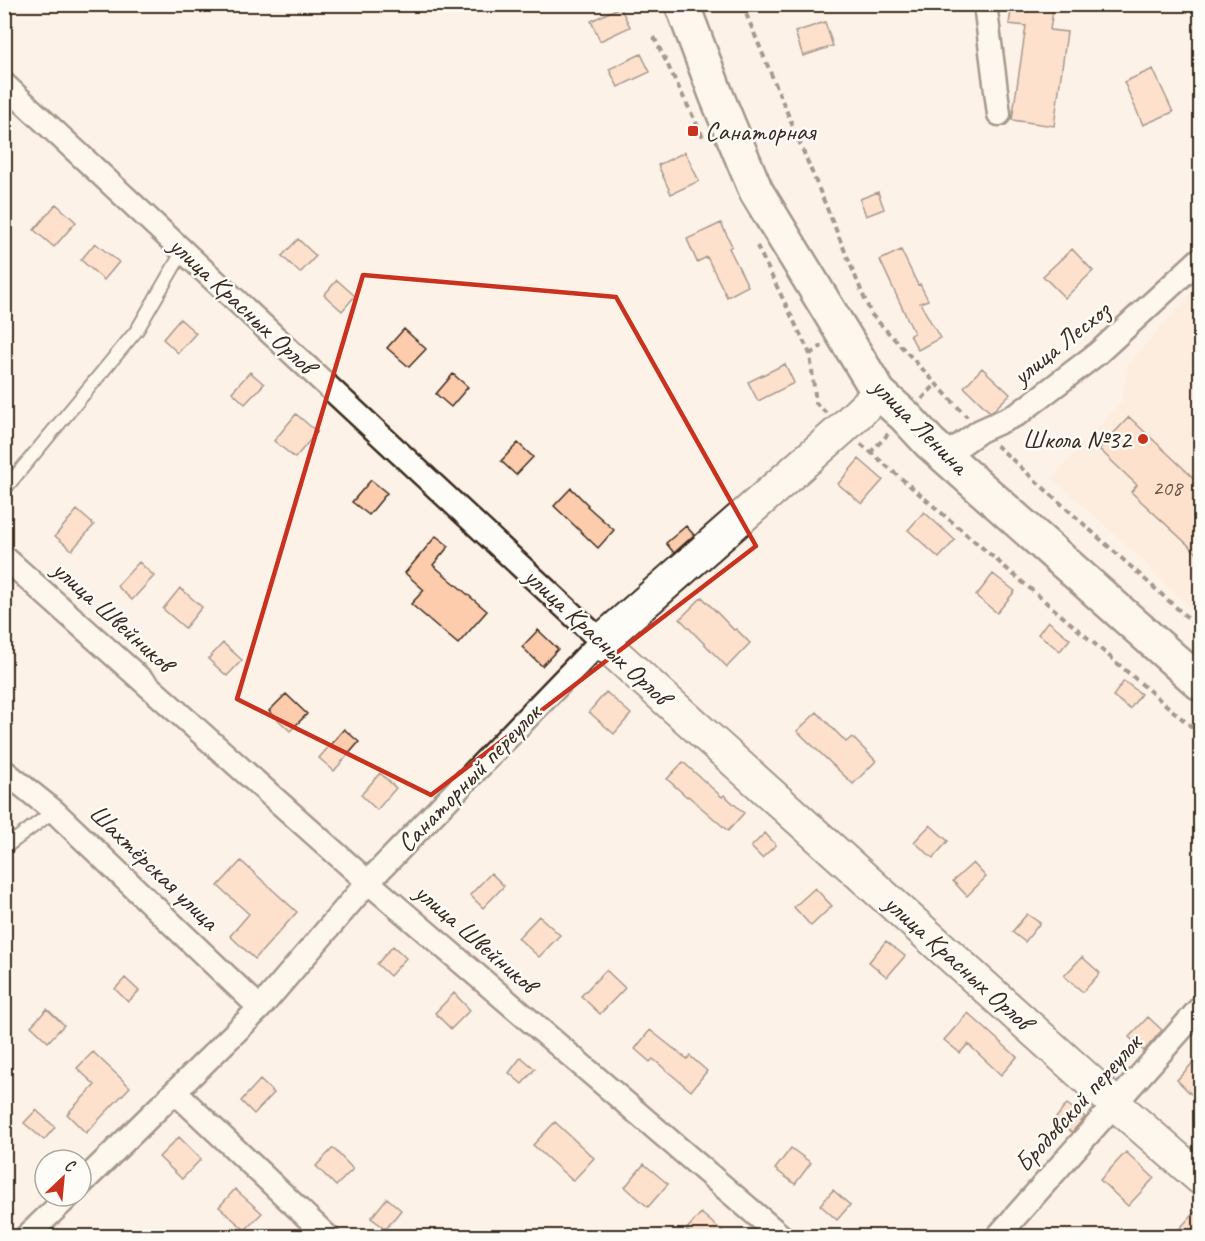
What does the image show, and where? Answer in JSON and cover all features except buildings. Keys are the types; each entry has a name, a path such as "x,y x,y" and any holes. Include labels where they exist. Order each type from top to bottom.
{"main road":[{"name":"улица Ленина","path":"682,4 717,97 756,190 879,393 930,443 1200,683"}],"street":[{"path":"985,4 999,114"},
{"name":"улица Красных Орлов","path":"4,84 601,641 1200,1178"},
{"name":"улица Лесхоз","path":"946,456 980,431 1018,414 1098,353 1200,259"},
{"name":"Санаторный переулок","path":"93,1172 260,1008 368,882 601,641 879,393"},
{"name":"улица Швейников","path":"4,557 368,882 781,1236"},
{"name":"Шахтёрская улица","path":"4,771 54,811 260,1008"},
{"name":"Бродовской переулок","path":"998,1236 1200,1008"},
{"path":"175,1092 327,1236"},
{"path":"27,1236 56,1208"}],"lane":[{"path":"4,490 137,330 183,251"},
{"path":"4,848 54,811"}],"path":[{"path":"742,4 871,314 980,431 1200,629"}],"highlighted area":[{"path":"363,275 616,297 756,546 431,795 237,699"}],"shaded area":[{"name":"Школа №32","path":"1200,282 1200,617 1140,558 1052,478 1121,401 1128,364"}],"place":[{"name":"Санаторная","path":"693,131"},
{"name":"Школа №32","path":"1143,439"}]}
